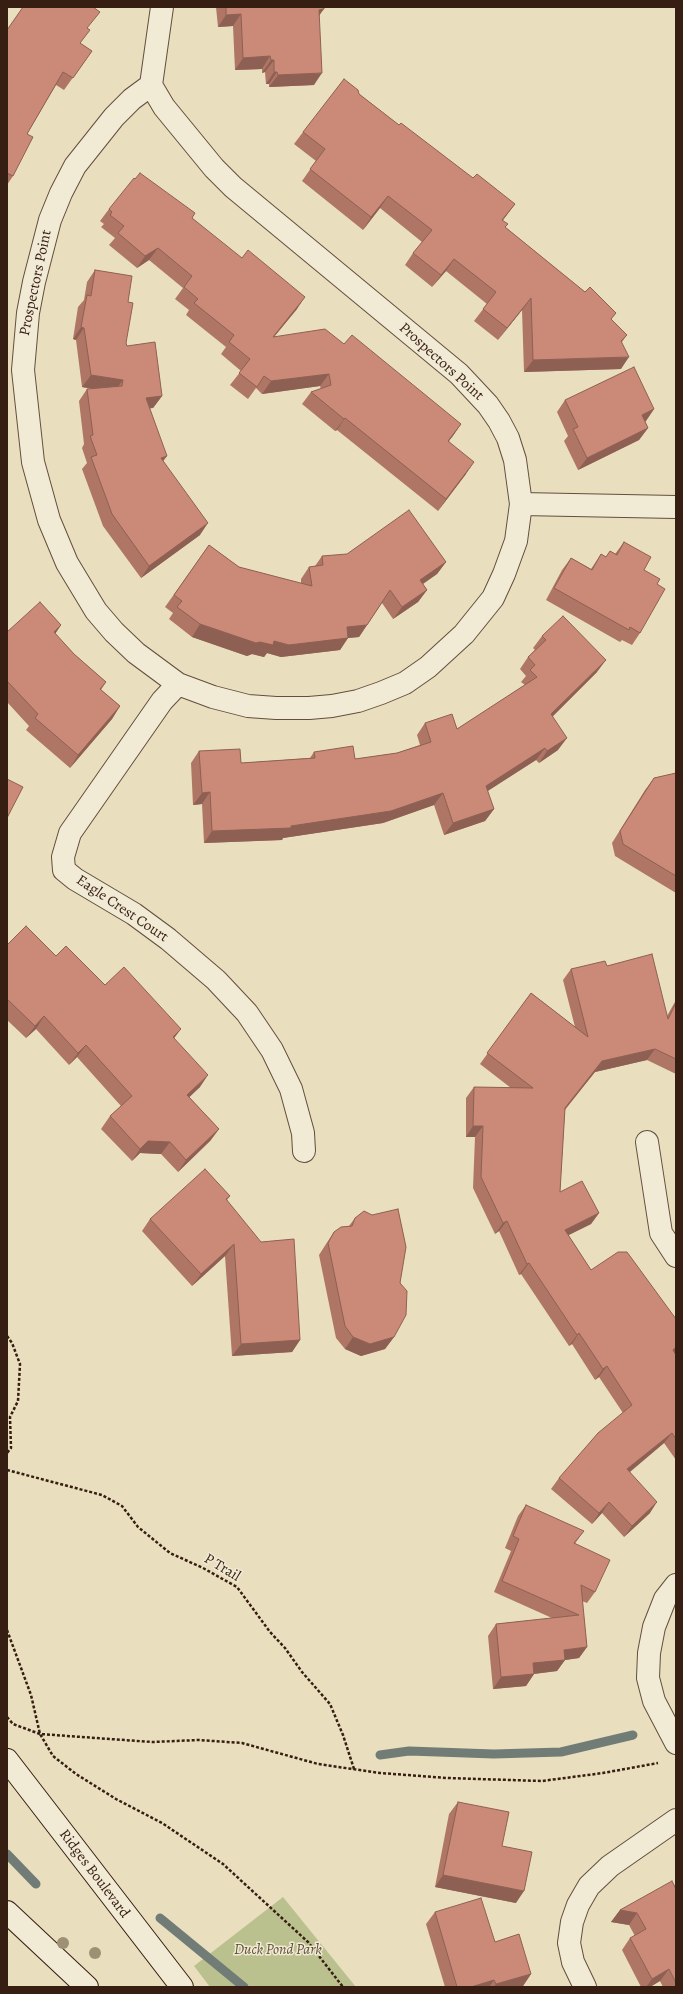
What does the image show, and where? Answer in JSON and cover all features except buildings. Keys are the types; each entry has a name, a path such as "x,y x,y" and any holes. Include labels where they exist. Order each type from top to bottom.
{"street":[{"path":"151,85 162,7"},
{"name":"Prospectors Point","path":"151,85 164,107 214,168 233,187 459,374 488,405 508,438 515,460 521,504 516,541 504,574 493,598 464,634 428,667 404,683 358,701 332,706 309,708 248,706 213,697 178,684 151,664 114,632 96,610 67,563 49,520 33,462 23,370 28,313 34,282 50,220 61,193 75,166 96,138 127,104 151,85"},
{"path":"521,504 676,507"},
{"name":"Eagle Crest Court","path":"178,684 162,701 70,833 63,857 64,870 75,879 134,914 168,939 216,980 247,1013 272,1050 291,1089 303,1133 304,1151"},
{"path":"647,1142 661,1233 676,1256"},
{"path":"676,1585 665,1599 654,1627 649,1653 648,1678 654,1701 676,1744"},
{"name":"Ridges Boulevard","path":"7,1760 182,1987"},
{"path":"585,1987 573,1962 569,1943 572,1922 578,1905 589,1886 610,1866 676,1820"},
{"path":"7,1912 87,1987"}],"path":[{"path":"7,1336 12,1343 20,1364 18,1401 10,1417 11,1448 7,1453"},
{"name":"P Trail","path":"7,1470 102,1495 122,1506 138,1527 170,1553 203,1568 237,1588 270,1632 286,1648 302,1672 330,1704 343,1735 354,1769"},
{"path":"7,1630 31,1695 40,1734 53,1756 76,1774 116,1799 162,1823 223,1864 308,1942 343,1987"},
{"path":"7,1717 13,1724 40,1734 152,1742 199,1740 242,1743 318,1764 447,1778 542,1780 603,1773 661,1762"}],"green space":[{"name":"Duck Pond Park","path":"283,1897 356,1987 210,1987 194,1966"}],"waterway":[{"path":"380,1755 409,1751 494,1754 561,1752 633,1735"},
{"path":"7,1854 36,1884"},
{"path":"160,1918 244,1987"}]}
